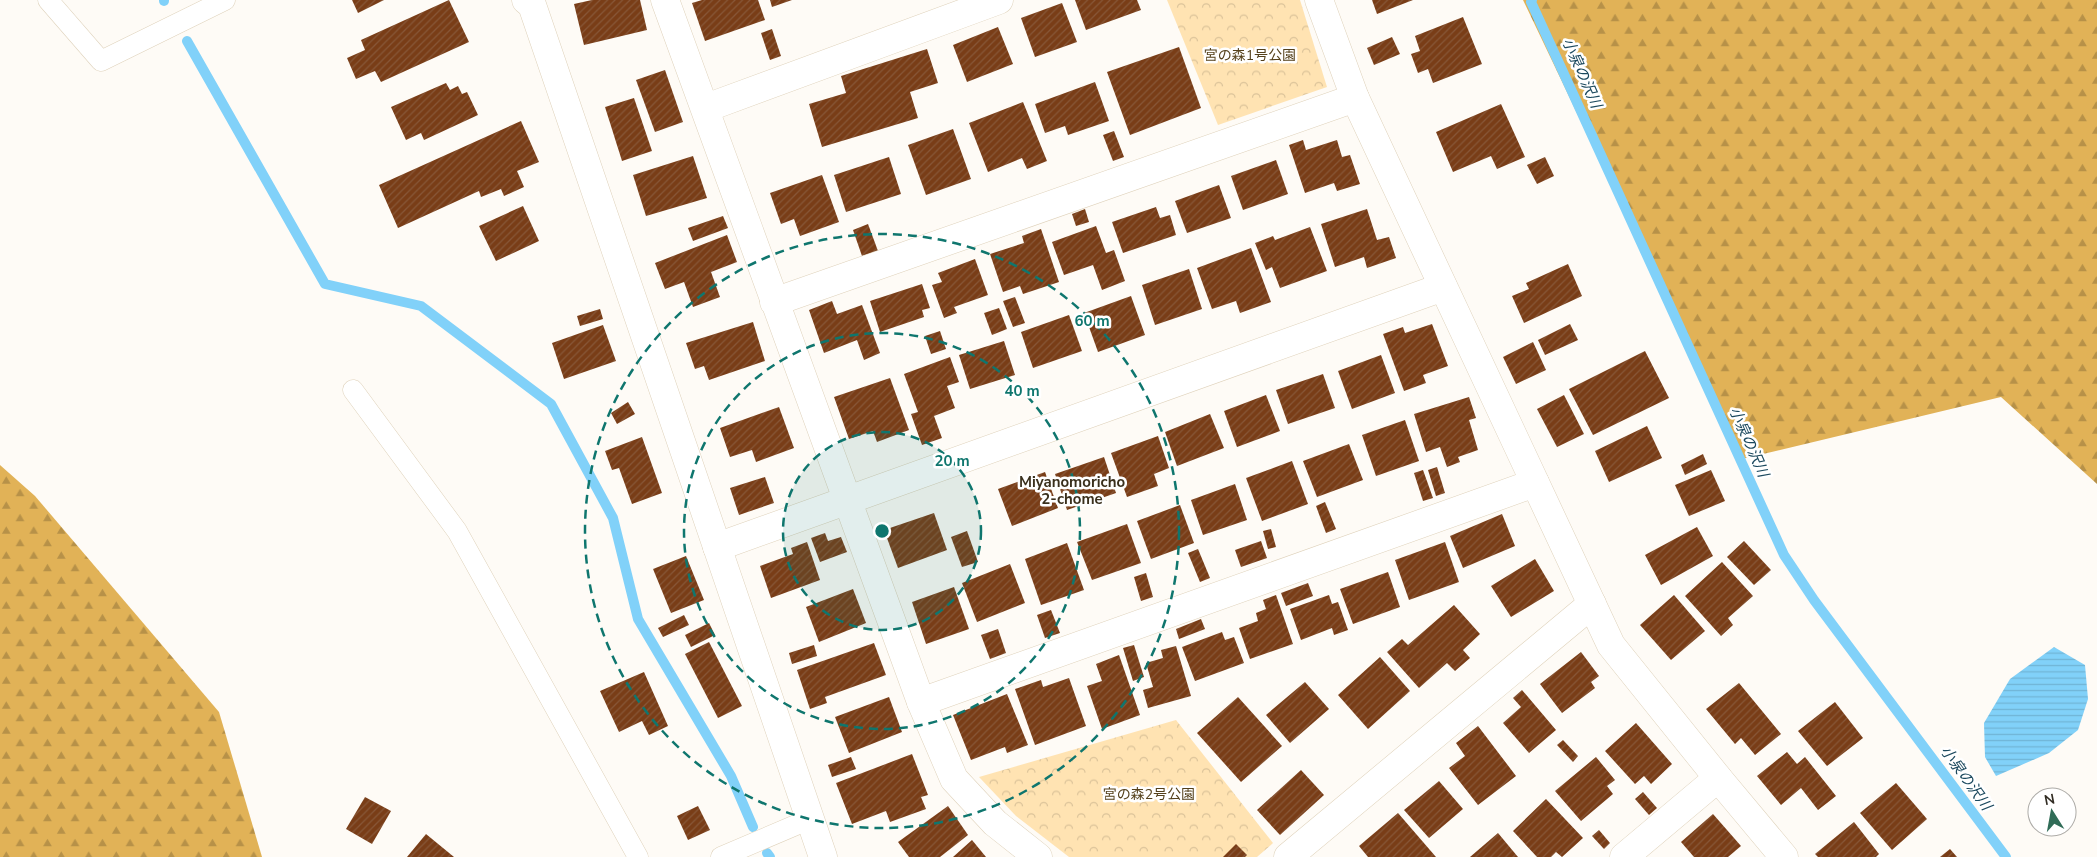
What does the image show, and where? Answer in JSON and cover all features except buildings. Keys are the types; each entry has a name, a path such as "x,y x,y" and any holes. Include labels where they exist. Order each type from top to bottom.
{"street":[{"path":"665,0 706,108 846,501 921,702 954,779 995,823 1038,857"},
{"path":"706,108 1000,0"},
{"path":"1319,0 1355,98 1611,645 1784,857"},
{"path":"533,2 823,857"},
{"path":"774,302 1355,98"},
{"path":"717,547 1443,287"},
{"path":"921,702 1534,483"},
{"path":"1288,857 1592,604"},
{"path":"1624,857 1718,778"}],"lane":[{"path":"48,0 101,61 225,0"},
{"path":"353,390 457,531 638,857"},
{"path":"721,857 810,819"}],"green space":[{"name":"宮の森1号公園","path":"1167,0 1300,0 1327,87 1218,125"},
{"path":"1523,0 2097,0 2097,484 2001,397 1742,459"},
{"path":"0,465 35,496 219,712 262,857 0,857"},
{"name":"宮の森2号公園","path":"1176,720 1273,843 1257,857 1069,857 1016,816 979,777"}],"water":[{"path":"2054,647 2085,665 2088,699 2078,730 2049,753 1996,776 1985,757 1984,723 2010,679"}],"waterway":[{"name":"小泉の沢川","path":"1532,0 1531,2 1784,555 1814,600 2006,857"},
{"path":"187,41 325,284 421,306 551,404 613,518 638,619 731,776 753,827"},
{"path":"767,853 770,857"}],"district":[{"name":"Miyanomoricho 2-chome","path":"1072,490"}]}
